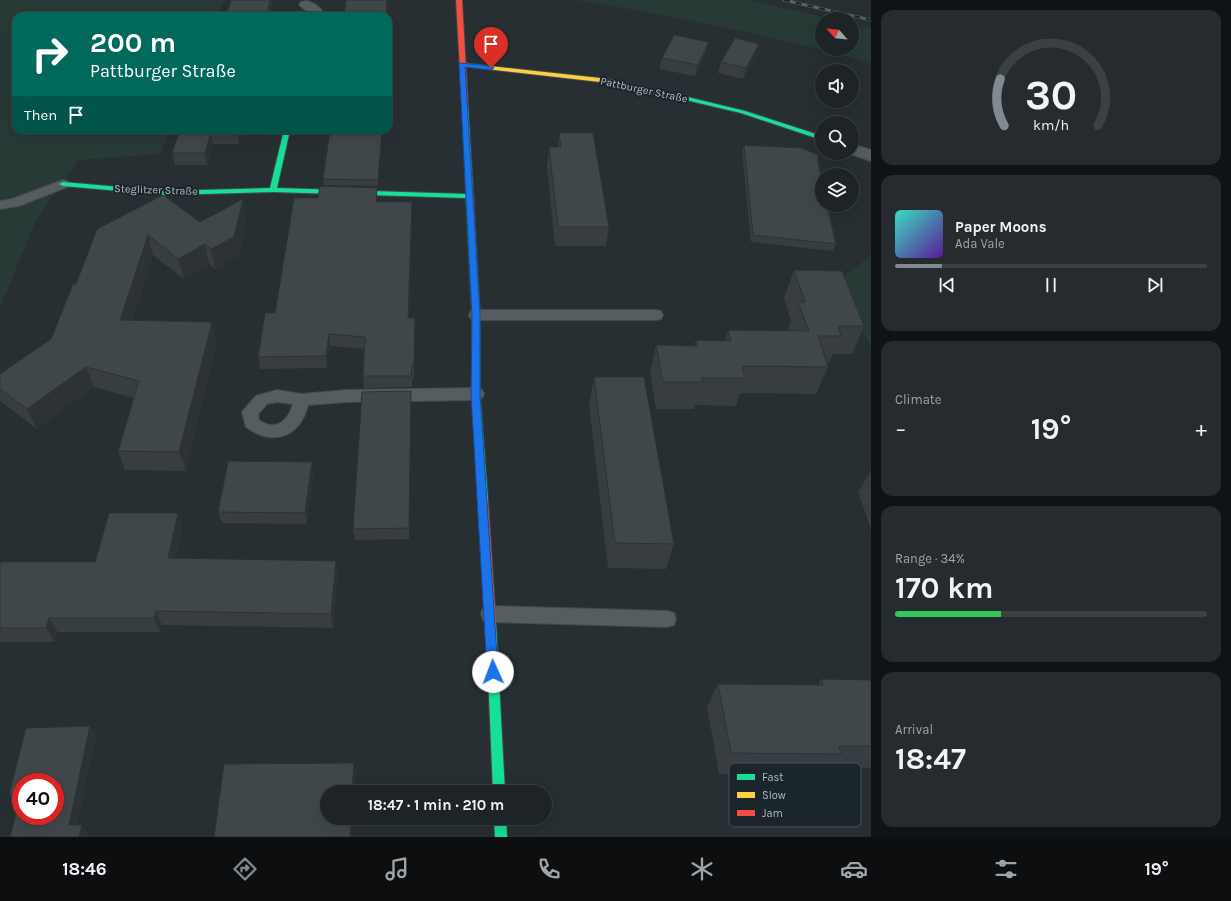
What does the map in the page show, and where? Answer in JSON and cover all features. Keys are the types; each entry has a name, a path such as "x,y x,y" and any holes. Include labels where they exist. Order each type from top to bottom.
{"street":[{"path":"459,0 476,315 476,394 490,614 499,785"},
{"path":"306,5 316,12"},
{"name":"Pattburger Straße","path":"462,65 609,81 743,112 815,136"},
{"path":"273,190 286,134"},
{"path":"859,151 871,156"},
{"name":"Steglitzer Straße","path":"63,184 164,193 273,190 470,196"},
{"path":"500,825 501,837"}],"lane":[{"path":"0,205 14,203 63,184"},
{"path":"476,315 656,315"},
{"path":"302,400 346,396 476,394"},
{"path":"490,614 667,619"}],"green space":[{"path":"0,0 225,0 220,12 12,12 12,134 168,134 160,154 78,160 36,220 0,308"},
{"path":"574,0 748,0 815,15 815,48 723,27"},
{"path":"859,25 871,28 871,62 846,56 859,56"},
{"path":"871,255 871,347 840,280"}],"building":[{"path":"231,0 270,0 268,12 227,12"},
{"path":"346,0 387,0 386,12 344,12"},
{"path":"674,35 709,42 698,65 662,58"},
{"path":"735,38 759,44 746,68 721,62"},
{"path":"559,133 593,133 609,227 558,227 549,147 561,147"},
{"path":"179,134 210,134 205,153 172,153"},
{"path":"329,134 382,134 378,180 323,179"},
{"path":"744,145 802,148 815,154 815,160 818,160 819,168 815,168 815,212 829,212 836,244 753,235"},
{"path":"320,186 377,188 376,202 412,202 408,318 415,318 414,366 412,366 411,376 363,376 365,337 329,334 326,356 258,357 265,313 275,313 294,198 318,198"},
{"path":"163,195 200,222 243,199 234,237 211,249 205,244 178,259 148,235 120,320 212,322 179,452 118,451 139,381 86,367 27,409 0,389 0,374 51,339 73,284 76,284 97,229"},
{"path":"794,270 842,271 864,326 838,326 841,336 818,336 828,367 742,366 745,378 702,378 702,382 663,382 656,345 697,346 696,340 731,341 728,330 809,331 798,302 805,302"},
{"path":"594,377 644,377 674,544 615,543"},
{"path":"411,391 409,528 353,529 362,392"},
{"path":"228,461 312,462 305,513 218,512"},
{"path":"109,513 178,513 168,558 336,561 331,614 156,611 154,618 49,618 46,628 0,628 0,562 95,562"},
{"path":"821,679 871,680 871,746 839,746 841,754 731,753 718,684 823,685"},
{"path":"90,726 69,825 82,825 79,837 10,837 13,825 64,825 64,773 14,773 26,728"},
{"path":"354,763 352,785 320,785 320,825 351,825 350,837 214,837 224,764"},
{"path":"12,782 12,794 9,794"}],"railway":[{"path":"784,0 871,20"}],"traffic: fast":[{"path":"671,95 743,112 815,136"},
{"path":"465,105 476,315 476,394 483,501"},
{"path":"286,134 273,190 470,196"},
{"path":"63,184 165,193 273,190"},
{"path":"491,625 499,785"},
{"path":"500,825 501,837"}],"traffic: slow":[{"path":"462,65 609,81 671,95"}],"traffic: jam":[{"path":"459,0 465,105"},
{"path":"483,501 491,625"}],"route":[{"path":"491,68 462,65 476,315 476,394 493,672"}]}
